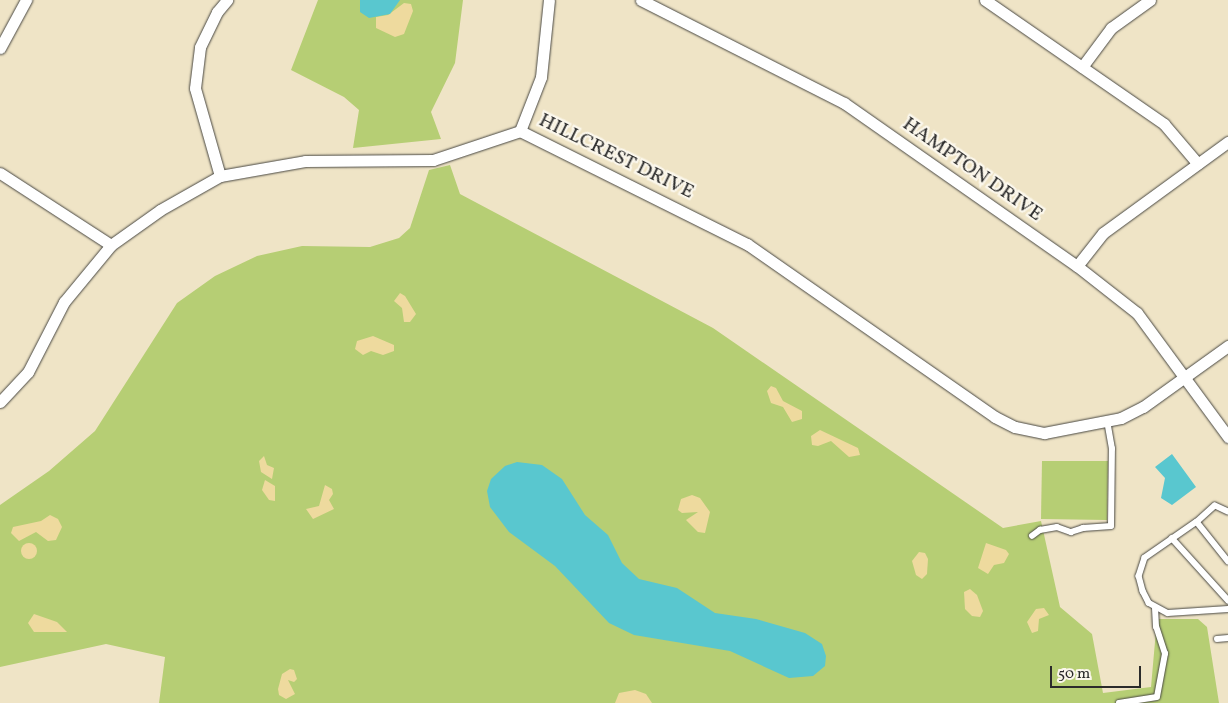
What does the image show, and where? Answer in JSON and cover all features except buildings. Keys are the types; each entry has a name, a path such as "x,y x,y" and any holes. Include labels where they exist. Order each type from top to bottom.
{"street":[{"path":"0,48 26,0"},
{"path":"220,176 195,88 200,47 227,0"},
{"path":"520,131 542,77 549,0"},
{"name":"HAMPTON DRIVE","path":"641,0 844,103 1077,266 1137,313 1186,376 1228,437"},
{"path":"985,0 1164,124 1198,164"},
{"path":"1082,67 1111,28 1150,0"},
{"name":"HILLCREST DRIVE","path":"0,402 28,372 64,302 111,245 160,210 220,176 305,162 433,160 520,131 747,244 1006,424 1044,432 1107,422 1143,407 1228,346"},
{"path":"1077,266 1103,233 1228,142"},
{"path":"0,173 111,245"}],"lane":[{"path":"1032,536 1040,530 1056,527 1071,532 1084,528 1111,526 1112,460 1107,422"},
{"path":"1119,703 1157,697 1165,654 1156,626 1155,608 1143,591 1140,566 1145,558 1197,522 1215,506 1228,512"},
{"path":"1197,522 1228,561"},
{"path":"1172,538 1228,600"},
{"path":"1155,608 1168,613 1228,608"},
{"path":"1217,639 1228,638"}],"green space":[{"path":"318,0 463,0 455,63 431,112 441,139 353,148 359,110 344,97 291,70"},
{"path":"450,165 460,194 713,328 1003,528 1041,521 1060,607 1092,634 1103,693 1151,687 1157,619 1198,619 1207,627 1219,703 159,703 165,657 106,644 0,667 0,505 49,471 95,431 177,303 215,276 257,256 302,246 370,247 399,238 410,228 429,170"},
{"path":"1042,461 1108,461 1107,520 1041,519"}],"sand":[{"path":"404,3 411,4 413,11 404,34 395,37 376,28 376,17 388,15"},
{"path":"400,293 405,296 416,314 410,322 404,322 402,308 394,301"},
{"path":"373,336 394,345 394,351 383,355 371,351 363,355 355,349 357,341"},
{"path":"771,386 776,388 783,401 802,411 802,419 792,422 783,407 771,403 767,391"},
{"path":"820,430 858,448 860,455 849,457 831,441 818,446 812,445 811,436"},
{"path":"264,456 267,465 274,468 272,479 261,472 259,461"},
{"path":"265,480 275,486 275,501 269,500 262,490"},
{"path":"325,485 332,489 333,494 329,500 334,509 313,519 306,509 319,506"},
{"path":"692,495 700,498 710,512 705,533 698,532 686,520 698,512 682,513 678,510 681,499"},
{"path":"50,515 58,519 62,527 56,540 48,541 36,532 19,541 11,533 13,527 41,521"},
{"path":"29,543 35,545 37,551 35,557 29,559 23,557 21,551 23,545"},
{"path":"986,543 1006,550 1009,554 1004,563 994,565 988,574 978,568"},
{"path":"919,552 925,553 928,559 927,574 922,579 916,575 912,561"},
{"path":"970,589 977,595 983,611 980,617 972,616 965,609 964,592"},
{"path":"1044,608 1049,615 1039,619 1038,631 1032,633 1027,622 1036,609"},
{"path":"34,614 57,622 67,632 34,632 28,623"},
{"path":"290,669 294,670 297,679 294,682 288,680 295,694 286,699 279,695 278,689 282,674"},
{"path":"635,690 646,694 652,703 615,703 619,693"}],"water":[{"path":"360,0 400,0 390,14 369,18 360,12"},
{"path":"1172,454 1196,487 1172,505 1161,498 1165,478 1155,467"},
{"path":"517,462 542,465 562,479 585,515 608,535 622,563 639,579 677,588 715,613 756,619 805,633 822,644 826,656 825,666 813,676 789,678 730,651 634,635 609,623 555,566 509,532 490,507 487,491 491,479 505,466"}]}
